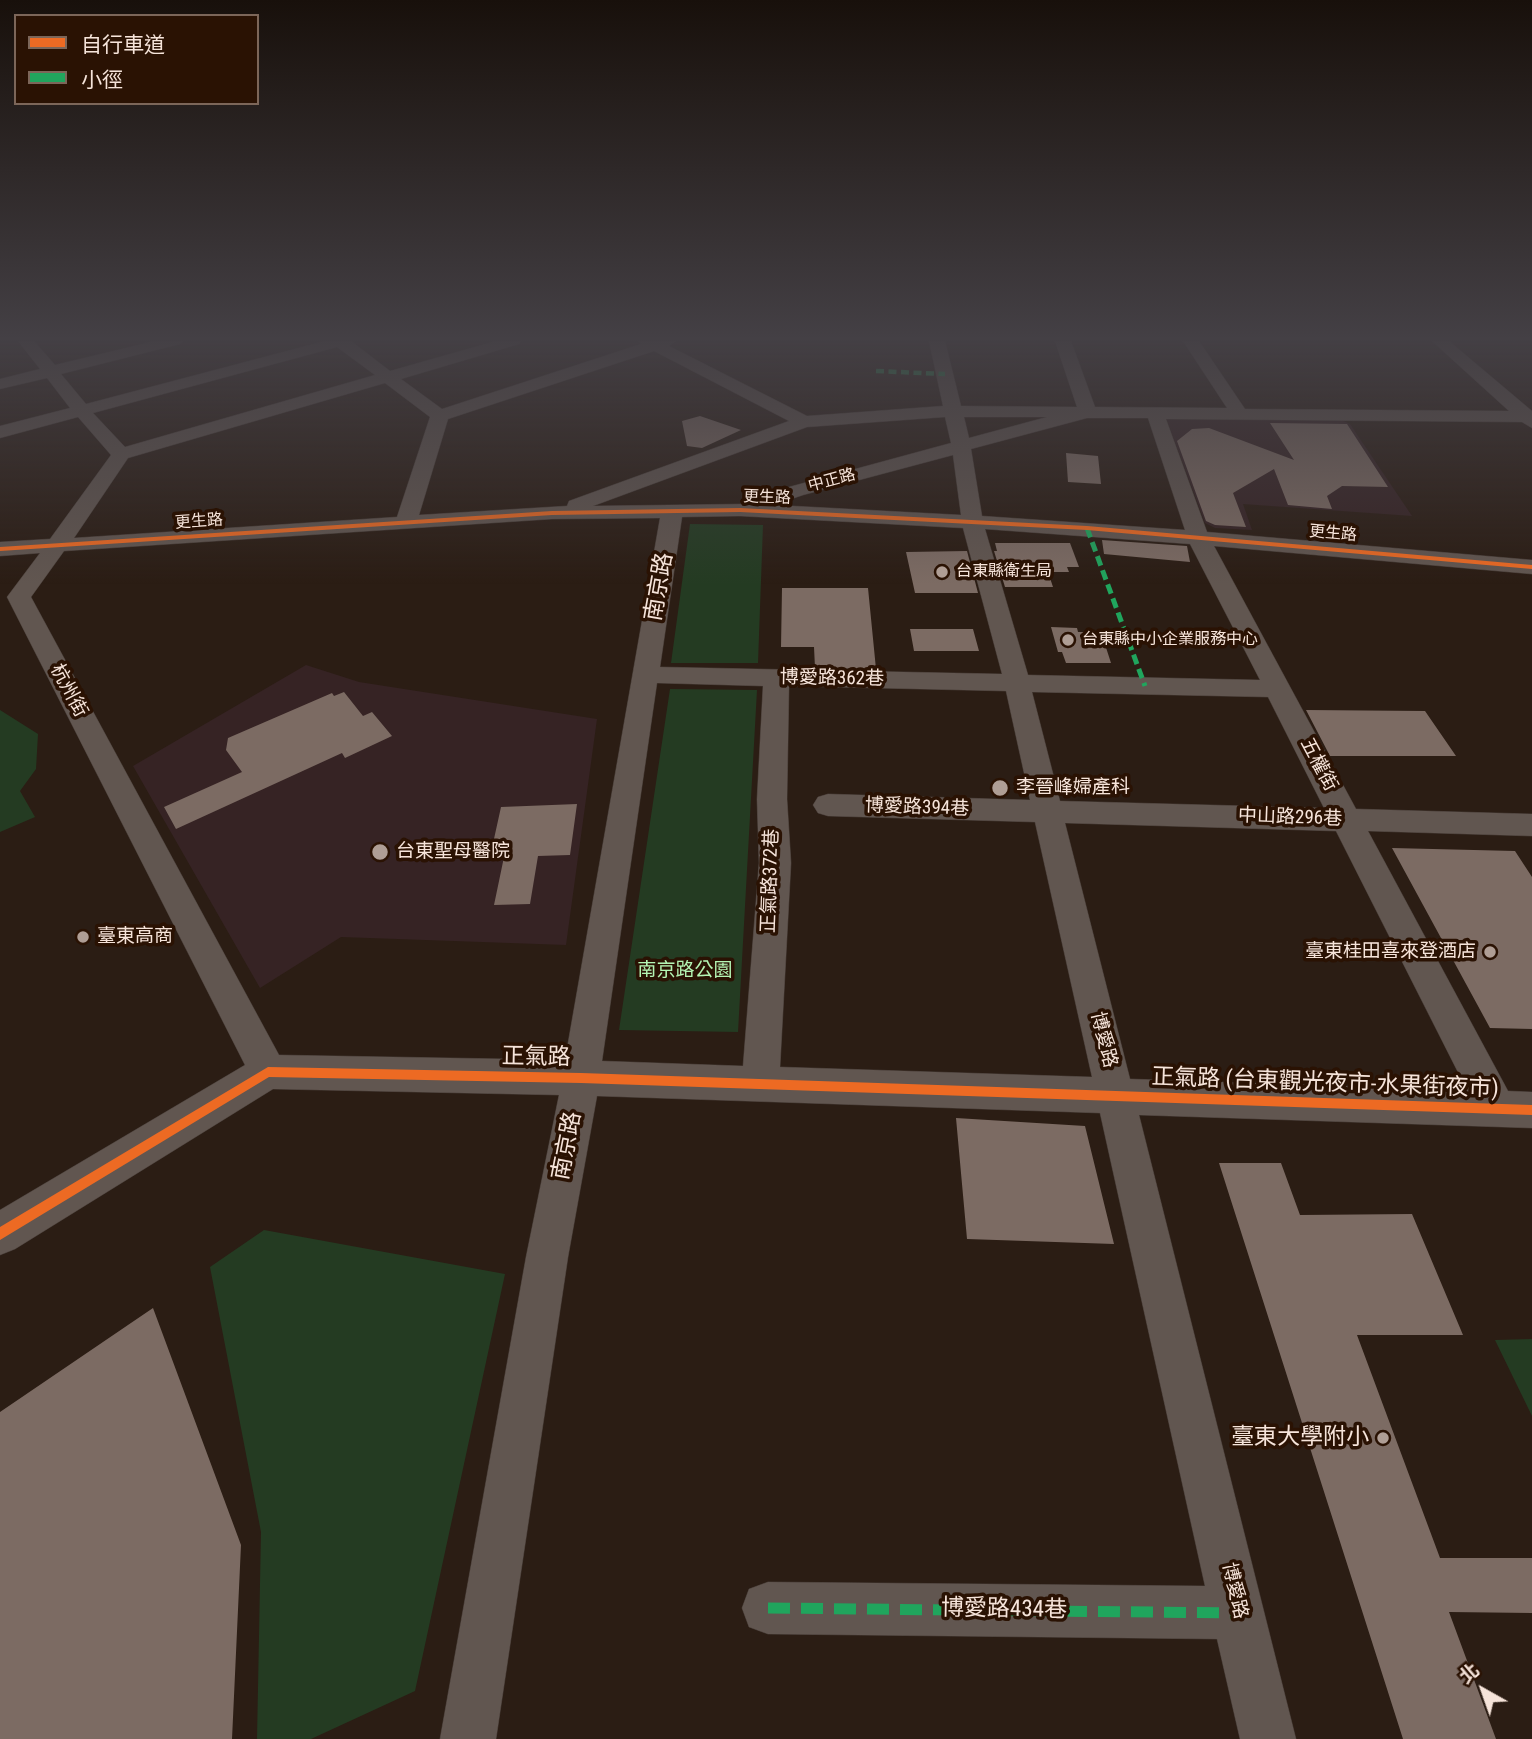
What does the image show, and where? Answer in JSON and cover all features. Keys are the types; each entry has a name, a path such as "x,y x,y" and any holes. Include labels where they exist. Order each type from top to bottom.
{"street":[{"path":"0,432 38,422"},
{"path":"92,422 121,454 231,422"},
{"path":"406,523 438,422"},
{"name":"中正路","path":"552,513 804,422"},
{"name":"博愛路","path":"956,422 972,521 1017,683 1240,1612 1268,1739"},
{"name":"中正路","path":"740,510 796,491 1050,422"},
{"name":"五權街","path":"1158,422 1198,537 1347,820 1515,1110"},
{"name":"杭州街","path":"121,454 58,545 9,600 268,1072"},
{"name":"更生路","path":"0,549 552,513 740,510 972,521 1198,537 1532,567"},
{"name":"南京路","path":"468,1739 673,512"},
{"name":"博愛路362巷","path":"646,675 1278,689"},
{"name":"正氣路372巷","path":"760,1084 775,863 772,799 776,678"},
{"name":"博愛路394巷","path":"828,805 1048,811"},
{"name":"中山路296巷","path":"1048,811 1532,825"},
{"path":"0,1234 268,1072"},
{"name":"正氣路","path":"268,1072 580,1078 1117,1097"},
{"name":"正氣路 (台東觀光夜市-水果街夜市)","path":"1117,1097 1515,1110"},
{"name":"博愛路434巷","path":"768,1608 1240,1612"}],"shaded area":[{"path":"1168,422 1346,422 1350,424 1412,516 1243,504 1252,530 1215,528 1205,523"},
{"name":"台東聖母醫院","path":"306,665 359,682 597,719 566,945 341,937 260,988 133,766"}],"green space":[{"path":"690,524 763,525 758,663 671,663"},
{"name":"南京路公園","path":"670,689 757,690 738,1032 619,1030"},
{"path":"0,710 38,734 36,769 20,791 35,817 0,832"},
{"path":"264,1230 505,1274 415,1691 311,1739 257,1739 261,1532 210,1267"},
{"path":"1532,1339 1532,1416 1495,1340"}],"building":[{"path":"682,422 718,422 741,430 702,448 687,446"},
{"path":"1270,423 1347,424 1388,487 1342,486 1327,496 1332,509 1288,505 1274,469 1233,493 1246,527 1215,525 1206,521 1177,441 1192,429 1209,428 1294,460"},
{"path":"1066,453 1098,456 1101,484 1068,482"},
{"path":"1102,540 1187,546 1190,562 1104,554"},
{"path":"995,543 1070,543 1079,567 1067,567 1069,572 1048,572 1053,587 1005,587 994,551 997,551"},
{"name":"台東縣衛生局","path":"967,551 978,593 915,593 906,552"},
{"path":"782,588 868,588 876,669 815,668 814,647 781,647"},
{"path":"1051,627 1077,628 1078,632 1101,632 1111,663 1066,663 1062,652 1058,652"},
{"path":"910,629 973,629 979,651 914,651"},
{"path":"344,692 363,716 372,712 392,736 345,758 342,753 176,829 164,807 242,772 226,750 228,738 332,693 334,696"},
{"path":"1306,710 1425,711 1456,756 1330,756"},
{"path":"577,804 570,855 538,856 530,904 494,905 504,857 490,857 501,807"},
{"name":"臺東桂田喜來登酒店","path":"1392,848 1515,851 1532,877 1532,1029 1490,1028"},
{"path":"956,1118 1085,1126 1114,1244 967,1239"},
{"path":"1219,1163 1281,1163 1300,1215 1412,1214 1463,1335 1357,1335 1440,1558 1532,1558 1532,1613 1449,1612 1496,1739 1403,1739"},
{"path":"153,1308 241,1545 232,1739 0,1739 0,1412"}],"marked path":[{"path":"1087,528 1145,686"},
{"path":"768,1608 1240,1613"}],"cycle path":[{"path":"0,549 552,513 740,510 1087,528 1532,567"},
{"path":"0,1234 268,1072 581,1078 1532,1110"}],"place":[{"name":"台東縣衛生局","path":"942,572"},
{"name":"台東縣中小企業服務中心","path":"1068,640"},
{"name":"李晉峰婦產科","path":"1000,788"},
{"name":"台東聖母醫院","path":"380,852"},
{"name":"臺東高商","path":"83,937"},
{"name":"臺東桂田喜來登酒店","path":"1490,952"},
{"name":"臺東大學附小","path":"1383,1438"}]}
